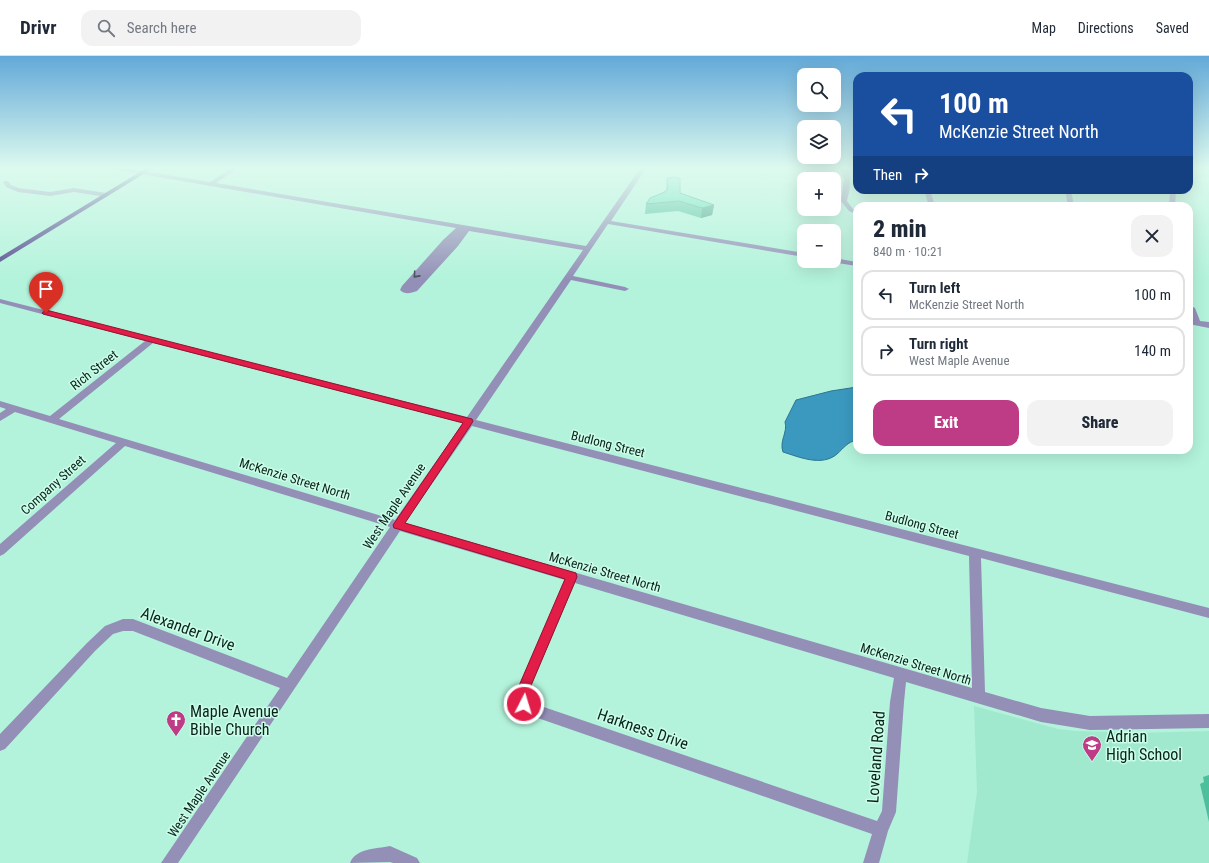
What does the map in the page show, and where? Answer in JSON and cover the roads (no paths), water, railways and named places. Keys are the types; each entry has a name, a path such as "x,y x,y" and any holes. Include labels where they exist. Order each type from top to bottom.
{"main road":[{"path":"0,260 90,205"}],"street":[{"path":"336,205 588,250"},
{"name":"West Maple Avenue","path":"169,863 469,421 619,205"},
{"path":"607,222 797,254"},
{"path":"464,227 435,265 414,289 410,292 404,290 404,288 426,264 464,227"},
{"path":"841,261 853,263"},
{"path":"426,264 435,265"},
{"path":"569,277 625,289"},
{"name":"Budlong Street","path":"0,301 469,421 1209,614"},
{"path":"1193,320 1209,325"},
{"name":"Rich Street","path":"52,419 152,340"},
{"name":"McKenzie Street North","path":"0,404 572,577 1041,715 1090,723 1209,721"},
{"path":"0,418 14,408"},
{"name":"Company Street","path":"0,551 124,441"},
{"path":"975,553 979,698"},
{"name":"Harkness Drive","path":"572,577 524,688 524,704 532,709 880,830"},
{"name":"Alexander Drive","path":"0,744 91,647 109,630 123,625 133,625 290,686"},
{"name":"Loveland Road","path":"871,863 880,830 889,812 897,702 901,674"},
{"path":"358,863 364,859 390,854 412,863"}],"water":[{"path":"853,388 853,442 831,458 824,460 810,460 783,452 782,444 786,426 785,422 796,400 831,391"}],"place":[{"name":"Maple Avenue Bible Church","path":"176,737"},
{"name":"Adrian High School","path":"1092,762"}]}
